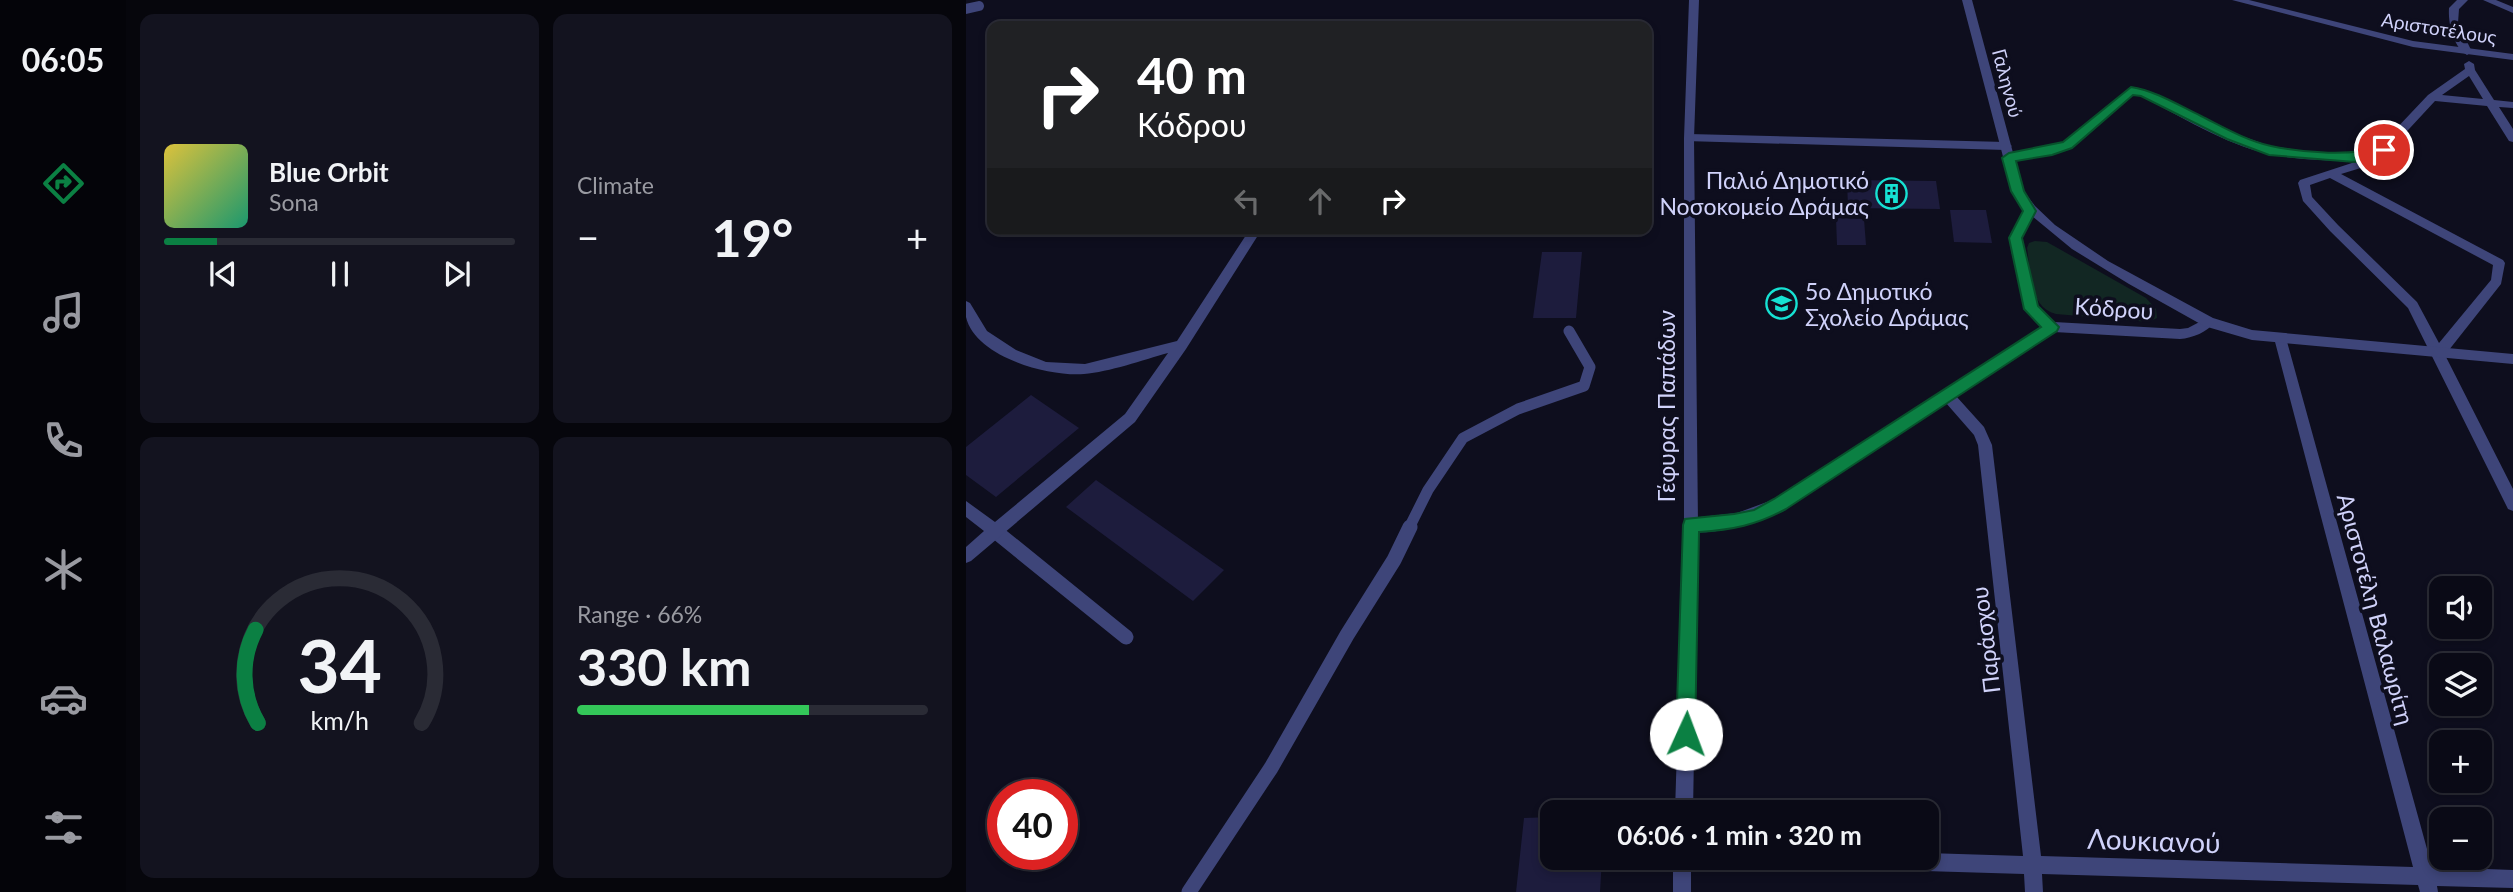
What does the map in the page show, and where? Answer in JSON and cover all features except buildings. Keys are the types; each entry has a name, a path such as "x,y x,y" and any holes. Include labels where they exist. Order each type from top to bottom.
{"street":[{"name":"Γέφυρας Παπάδων","path":"1684,800 1691,525 1689,138 1694,0"},
{"name":"Γαληνού","path":"1967,0 2018,191 2030,211 2065,239"},
{"name":"Αριστοτέλους","path":"2237,0 2367,34 2467,52 2513,57"},
{"path":"2463,0 2454,8 2453,23 2467,52 2470,70 2513,138"},
{"path":"2488,0 2513,10"},
{"path":"1689,138 2007,152 2052,151 2068,145 2131,91 2143,93 2232,136 2269,150 2312,156 2362,158 2384,150 2432,97 2470,70"},
{"path":"2432,97 2513,105"},
{"path":"2362,158 2360,164 2304,183 2307,198 2348,242 2406,295 2439,352 2513,504"},
{"path":"2332,174 2499,263 2497,281 2439,352"},
{"path":"2030,211 2016,235 2017,250 2031,309 2051,327"},
{"path":"966,556 1130,418 1252,235"},
{"name":"Κόδρου","path":"2065,239 2209,322 2239,332 2513,359"},
{"path":"966,306 982,335 1011,354 1045,367 1085,369 1181,345"},
{"name":"Κόδρου","path":"1691,525 1723,523 1757,516 1780,504 2051,327 2180,334 2190,333 2209,322"},
{"name":"Αριστοτέλη Βαλαωρίτη","path":"2280,338 2427,884"},
{"name":"Παράσχου","path":"1947,395 1979,431 1985,445 2035,892"},
{"path":"966,508 995,531"},
{"name":"Λουκιανού","path":"1939,862 2427,884 2513,879"},
{"path":"1682,870 1682,892"}],"lane":[{"path":"966,9 979,6"},
{"path":"1189,892 1271,768 1347,635 1394,560 1428,490 1463,438 1518,409 1584,386 1591,367 1569,331"},
{"path":"995,531 1126,637"}],"green space":[{"path":"2047,242 2146,298 2156,309 2157,318 2149,322 2056,314 2047,310 2036,297 2031,278 2027,248 2029,243"}],"place":[{"name":"Παλιό Δημοτικό Νοσοκομείο Δράμας","path":"1892,193"},
{"name":"5ο Δημοτικό Σχολείο Δράμας","path":"1782,304"}],"route":[{"path":"1686,734 1691,525 1734,522 1757,516 1780,504 2051,327 2031,309 2015,238 2030,211 2015,184 2009,158 2052,151 2068,145 2131,91 2143,93 2232,136 2269,150 2295,155 2355,158 2376,155 2384,150"}]}
